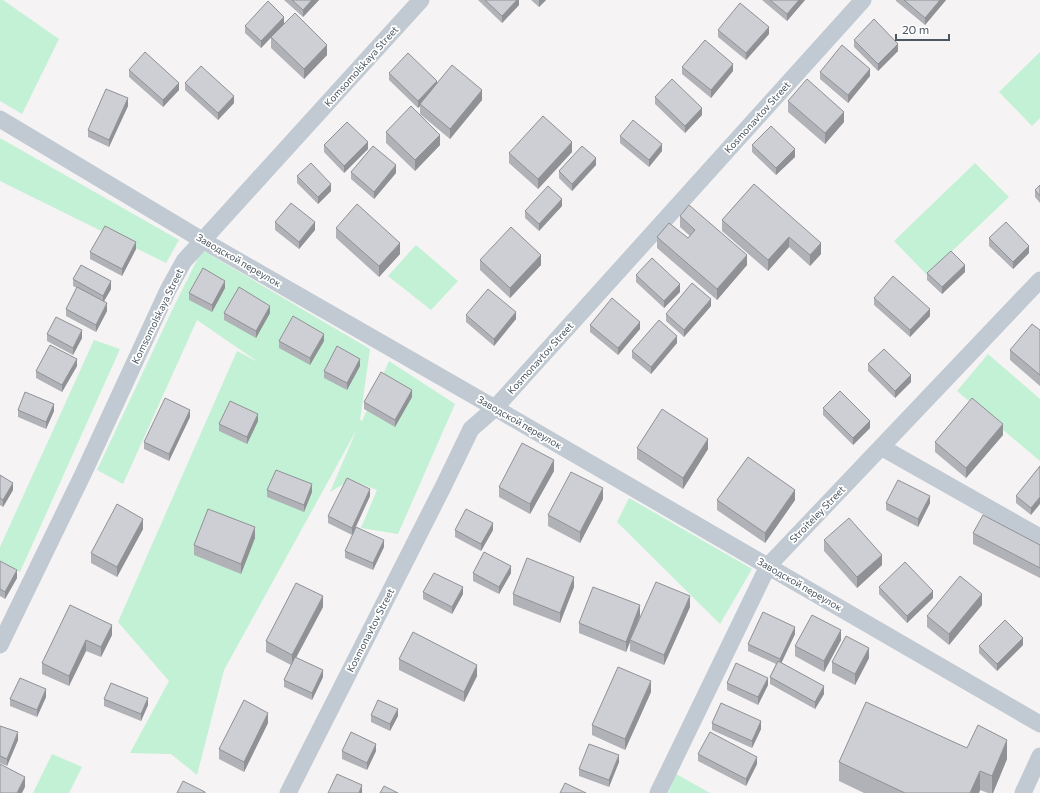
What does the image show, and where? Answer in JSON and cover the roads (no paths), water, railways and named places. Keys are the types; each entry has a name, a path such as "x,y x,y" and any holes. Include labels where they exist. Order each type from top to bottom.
{"street":[{"name":"Komsomolskaya Street","path":"0,646 81,479 168,290 184,261 421,0"},
{"name":"Kosmonavtov Street","path":"288,793 471,429 495,408 863,0"},
{"name":"Заводской переулок","path":"0,119 202,240 1040,724"},
{"name":"Stroiteley Street","path":"658,793 768,566 1040,280"},
{"path":"881,447 1040,537"},
{"path":"1023,793 1040,756"}]}
